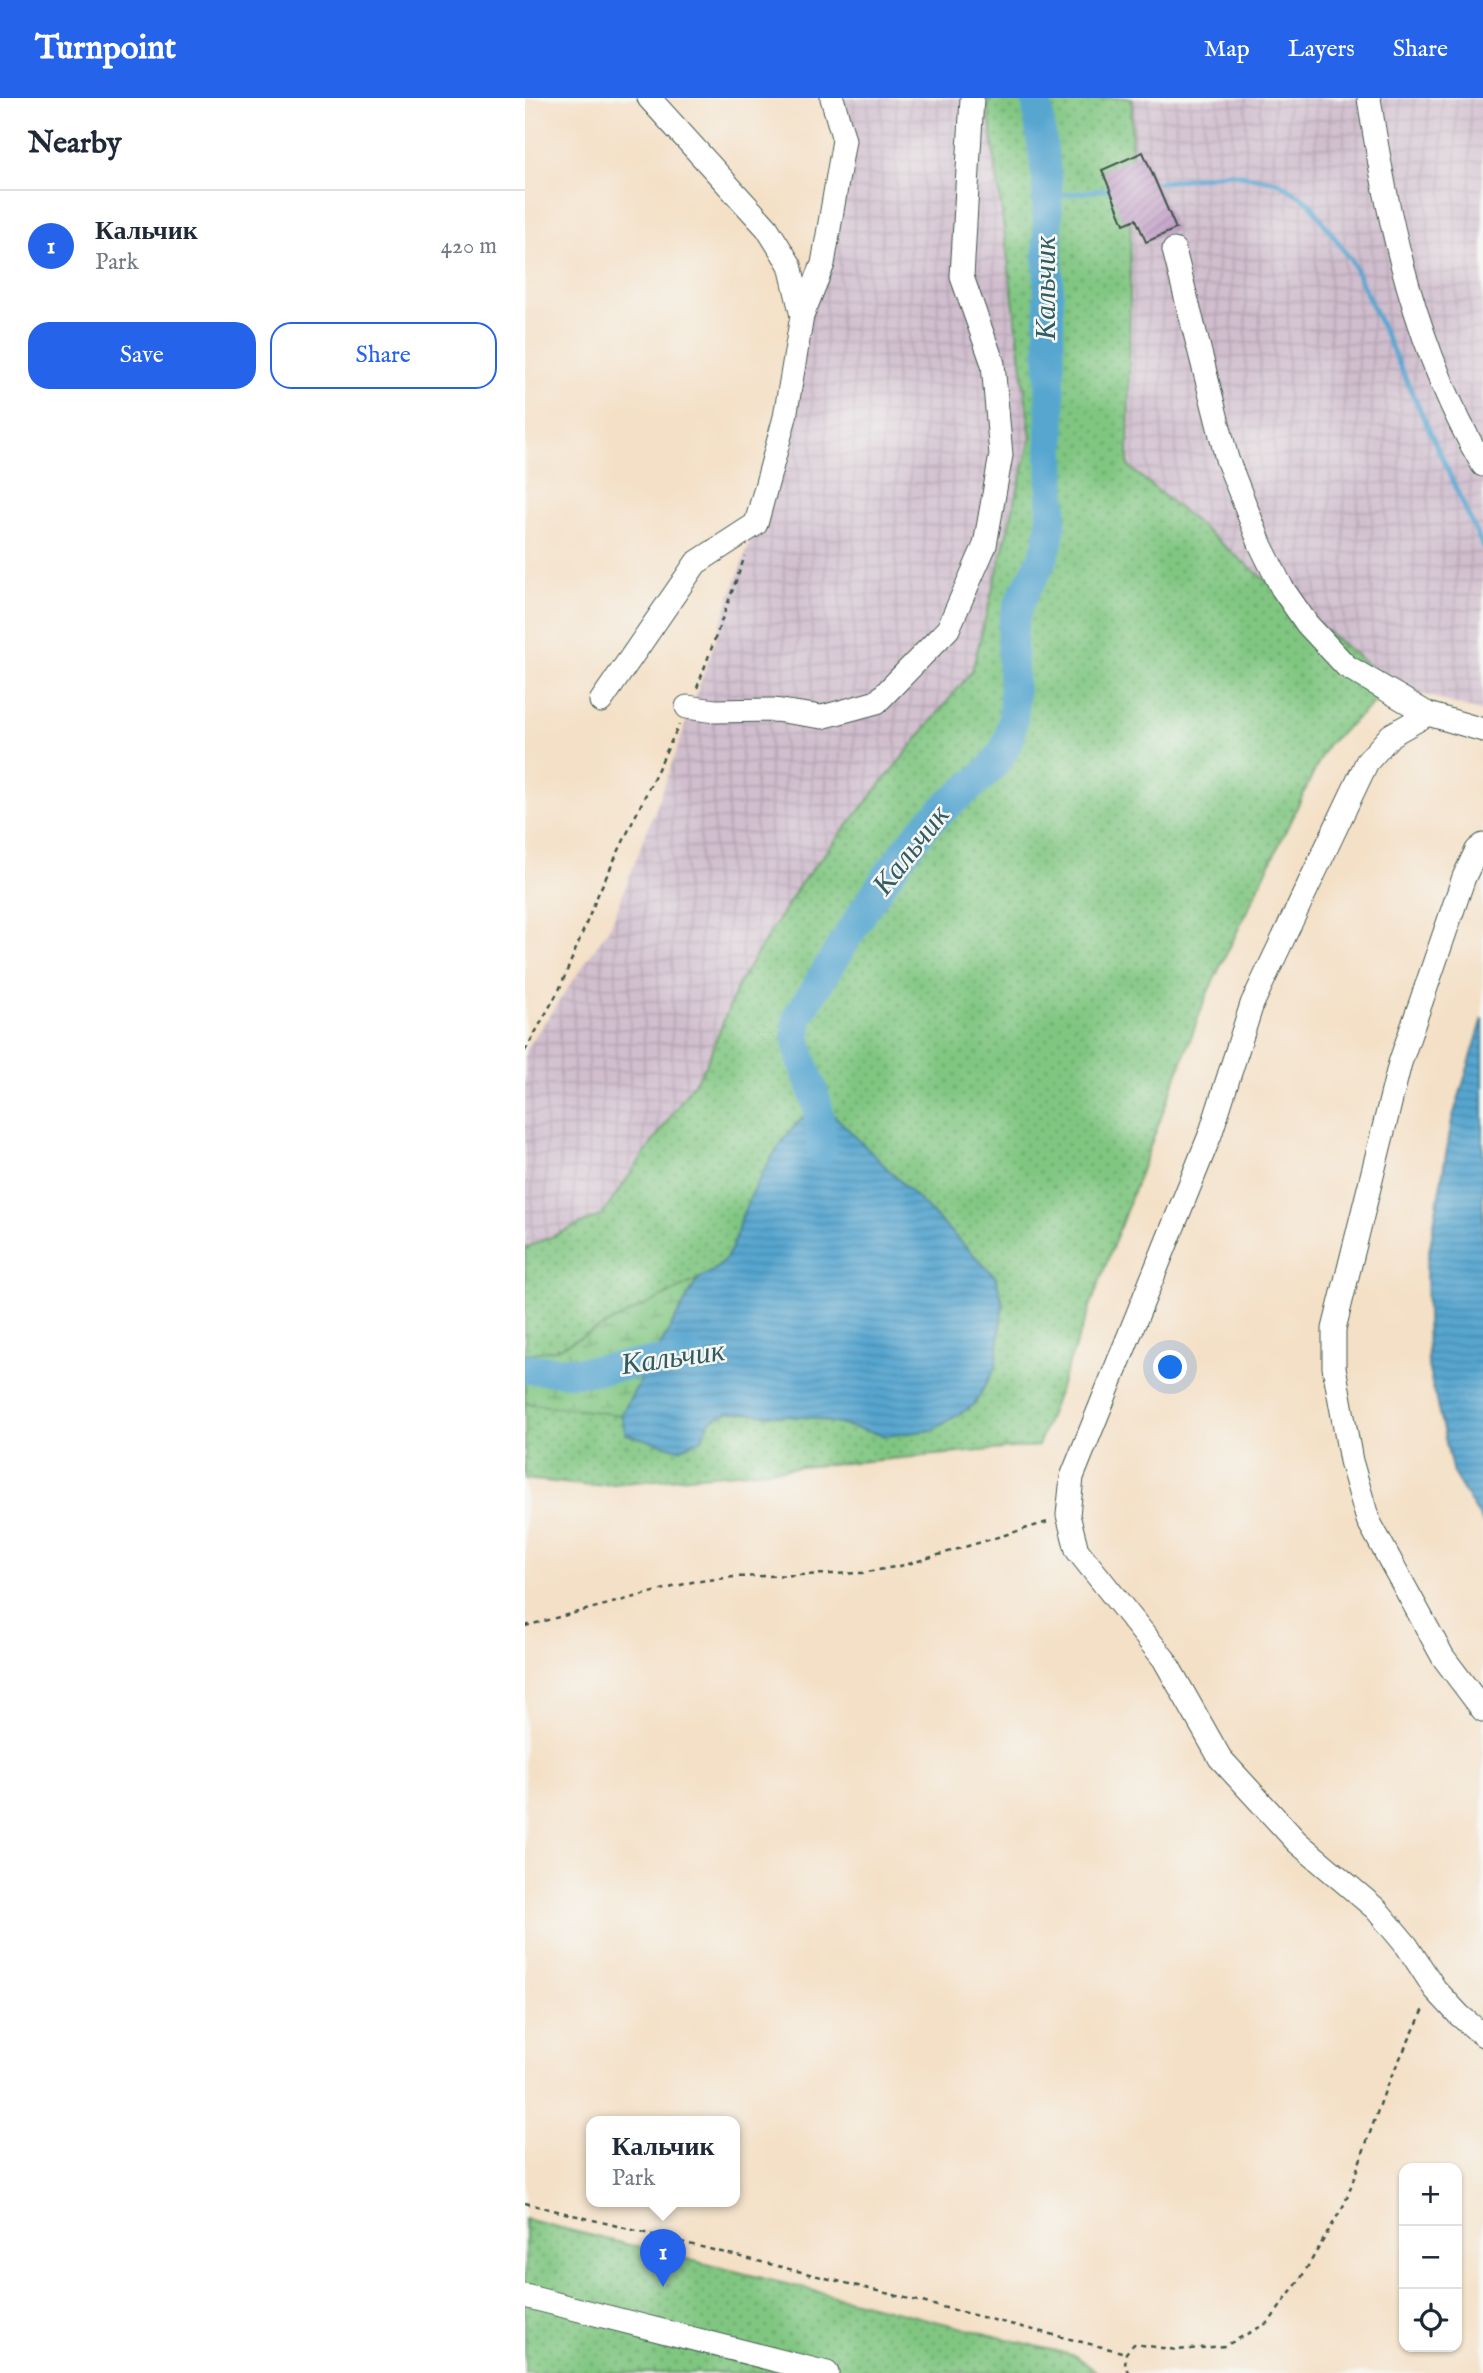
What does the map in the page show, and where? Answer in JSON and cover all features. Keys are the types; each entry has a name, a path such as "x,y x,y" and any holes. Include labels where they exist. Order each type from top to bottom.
{"street":[{"path":"649,98 767,228 790,265 802,316"},
{"path":"601,701 696,563 756,524 785,417 802,316 823,264 844,141 832,98"},
{"path":"687,707 715,711 775,710 822,717 877,702 948,629 985,545 1001,455 993,364 962,277 972,98"},
{"path":"1369,98 1384,191 1418,317 1445,391 1483,465"},
{"path":"1174,250 1227,459 1261,546 1282,588 1307,624 1346,666 1428,714 1483,730"},
{"path":"1428,714 1391,735 1367,762 1252,1004 1210,1135 1072,1476 1068,1515 1077,1550 1164,1659 1220,1758 1297,1842 1376,1909 1407,1946 1434,1989 1483,2035"},
{"path":"1483,845 1477,850 1464,877 1400,1063 1333,1329 1334,1367 1351,1461 1369,1520 1443,1657 1483,1710"},
{"path":"525,2296 827,2373"}],"path":[{"path":"525,1051 560,988 599,892 705,670 756,524"},
{"path":"525,1626 692,1582 734,1577 862,1573 905,1565 1068,1515"},
{"path":"1130,2373 1125,2366 1126,2353 1135,2344 1177,2350 1226,2346 1269,2322 1301,2278 1345,2203 1387,2085 1434,1989"},
{"path":"525,2203 1126,2353"}],"shaded area":[{"path":"832,98 987,98 1031,438 972,671 801,883 739,983 705,1067 602,1215 525,1248 525,1051 611,925 663,789 756,524 844,141"},
{"path":"1132,98 1483,98 1483,712 1393,686 1128,466"}],"green space":[{"path":"987,98 1132,98 1128,466 1393,686 1327,745 1208,992 1038,1446 590,1486 525,1479 525,1248 602,1215 705,1067 739,983 801,883 972,671 1031,438"},
{"path":"698,1279 621,1415 525,1403 525,1354 555,1350"},
{"path":"525,2219 1076,2356 1098,2373 525,2373"}],"water":[{"path":"1483,1018 1483,1523 1453,1473 1428,1366 1426,1269 1452,1120"},
{"path":"818,1107 834,1115 996,1277 1003,1303 996,1367 974,1405 933,1430 886,1436 814,1418 729,1412 710,1421 701,1440 679,1449 626,1434 621,1415 698,1279 716,1269 726,1259 763,1171 794,1127"}],"building":[{"path":"1143,152 1176,229 1146,242 1136,219 1124,224 1102,170"}],"waterway":[{"name":"Кальчик","path":"822,1149 818,1109 798,1042 798,1016 872,897 905,852 931,820 985,774 1002,753 1009,739 1014,708 1013,627 1020,602 1045,552 1052,512 1047,180 1036,98"},
{"path":"1156,183 1230,173 1278,182 1309,202 1352,262 1483,547"},
{"path":"1047,197 1110,189"},
{"name":"Кальчик","path":"525,1369 580,1372 692,1357"}],"place":[{"name":"Кальчик","path":"663,2287"}]}
